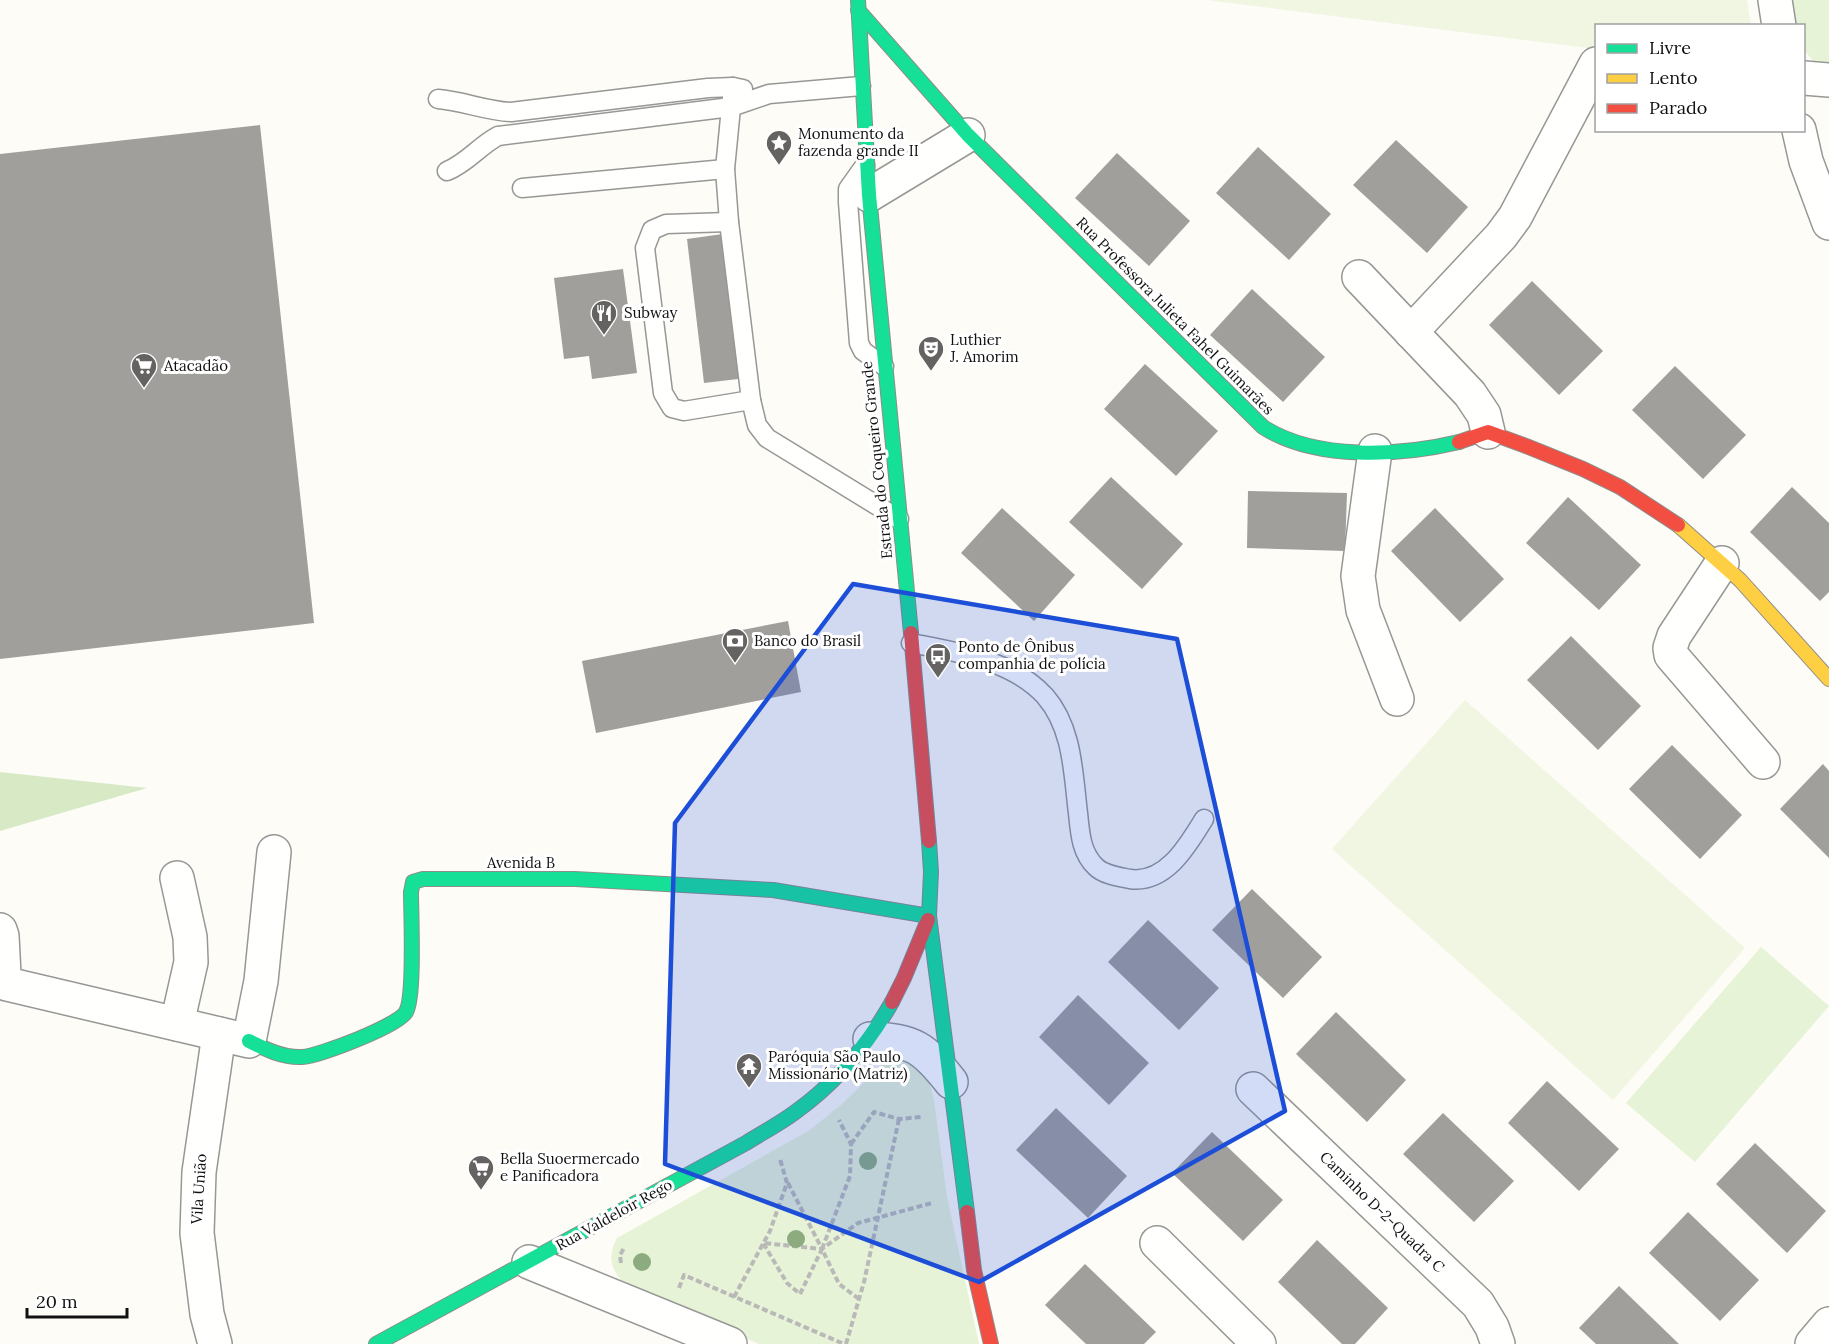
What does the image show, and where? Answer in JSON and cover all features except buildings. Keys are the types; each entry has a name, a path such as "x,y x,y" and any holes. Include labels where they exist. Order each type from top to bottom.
{"street":[{"path":"1775,0 1779,24"},
{"name":"Estrada do Coqueiro Grande","path":"858,5 867,179 929,828 931,872 929,916"},
{"name":"Rua Professora Julieta Fahel Guimarães","path":"858,5 968,135 1271,433 1307,446 1356,452 1407,450 1458,442 1476,438 1488,432"},
{"path":"1411,332 1501,236 1515,217 1595,66"},
{"path":"1805,78 1829,80"},
{"path":"1799,132 1806,161 1829,223"},
{"path":"867,179 968,135"},
{"path":"1359,277 1470,394 1484,415 1488,432 1575,466 1639,497 1698,539 1829,679"},
{"path":"1375,451 1358,576 1363,610 1397,699"},
{"path":"1722,563 1674,636 1670,648 1671,655 1763,762"},
{"name":"Vila União","path":"215,1344 207,1314 197,1233 199,1172 234,1038 261,981 274,852"},
{"path":"177,878 190,937 191,962 177,1024"},
{"name":"Avenida B","path":"234,1038 267,1051 303,1057 319,1054 399,1019 407,1011 411,990 411,892 413,882 423,879 575,879 773,890 929,916"},
{"path":"929,916 974,1270 991,1344"},
{"name":"Rua Valdeloir Rego","path":"529,1262 746,1143 793,1113 823,1089 848,1065 887,1014 902,984 929,916"},
{"path":"0,930 4,975 7,984 234,1038"},
{"path":"870,1039 894,1039 915,1046 931,1056 951,1082"},
{"name":"Caminho D-2-Quadra C","path":"1253,1089 1478,1304 1492,1327 1498,1344"},
{"path":"1157,1243 1259,1344"},
{"path":"376,1344 529,1262"},
{"name":"Rua Valdeloir Rego","path":"529,1262 730,1344"},
{"path":"1812,1344 1829,1324"}],"lane":[{"path":"447,171 460,166 486,142 498,136 731,107 769,94 861,86"},
{"path":"438,99 452,100 495,111 511,112 734,87 769,94"},
{"path":"734,87 725,169 729,222 751,400 757,424 767,438 899,519"},
{"path":"522,188 725,169"},
{"path":"867,179 851,184 848,195 859,343 863,351 884,366"},
{"path":"729,222 666,224 652,230 645,248 663,393 672,408 684,411 751,400"},
{"path":"911,643 963,653 995,664 1024,678 1044,696 1059,716 1069,745 1080,834 1086,855 1098,870 1117,877 1138,880 1159,873 1176,860 1204,819"}],"path":[{"path":"763,1243 787,1283 801,1294 822,1249 850,1176 851,1144 836,1120 845,1112"},
{"path":"851,1144 874,1112 899,1119 930,1116"},
{"path":"677,1292 684,1275 845,1344 859,1299 899,1119"},
{"path":"771,1165 789,1153"},
{"path":"780,1159 787,1183 838,1284 859,1299"},
{"path":"734,1297 770,1231 787,1183"},
{"path":"763,1243 822,1249 858,1223 942,1200"},
{"path":"621,1264 620,1256 624,1248 634,1242"}],"highlighted area":[{"path":"853,584 1177,639 1285,1111 979,1282 665,1164 675,823"}],"green space":[{"path":"1207,0 1747,0 1751,24 1595,24 1595,49"},
{"path":"1782,0 1829,0 1829,69 1815,63 1805,51 1805,24 1788,24"},
{"path":"1465,700 1745,948 1613,1100 1332,849"},
{"path":"0,772 147,788 0,831"},
{"path":"1761,947 1829,1006 1695,1162 1626,1103"},
{"path":"899,1060 913,1063 923,1070 930,1084 947,1197 979,1344 759,1344 627,1287 622,1281 614,1270 611,1259 617,1238 810,1130 842,1104 885,1062"}],"traffic: fast":[{"path":"858,0 869,195 911,633"},
{"path":"858,10 968,135 1263,427 1284,438 1308,446 1359,452 1411,450 1459,442"},
{"path":"929,841 931,872 929,916 967,1212"},
{"path":"249,1041 281,1054 302,1057 324,1052 357,1039 400,1018 406,1012 411,990 411,892 413,882 423,879 575,879 773,890 929,916"},
{"path":"376,1344 746,1143 788,1117 823,1090 849,1063 872,1034 892,1002"}],"traffic: slow":[{"path":"1678,525 1740,580 1829,679"}],"traffic: jam":[{"path":"1459,442 1488,432 1526,446 1620,487 1678,525"},
{"path":"911,633 929,841"},
{"path":"892,1002 928,920"},
{"path":"967,1212 974,1270 991,1344"}],"place":[{"name":"Monumento da fazenda grande II","path":"779,166"},
{"name":"Subway","path":"604,336"},
{"name":"Luthier J. Amorim","path":"931,372"},
{"name":"Atacadão","path":"144,389"},
{"name":"Banco do Brasil","path":"735,664"},
{"name":"Ponto de Ônibus companhia de polícia","path":"938,679"},
{"name":"Paróquia São Paulo Missionário (Matriz)","path":"749,1089"},
{"name":"Bella Suoermercado e Panificadora","path":"481,1191"}]}
